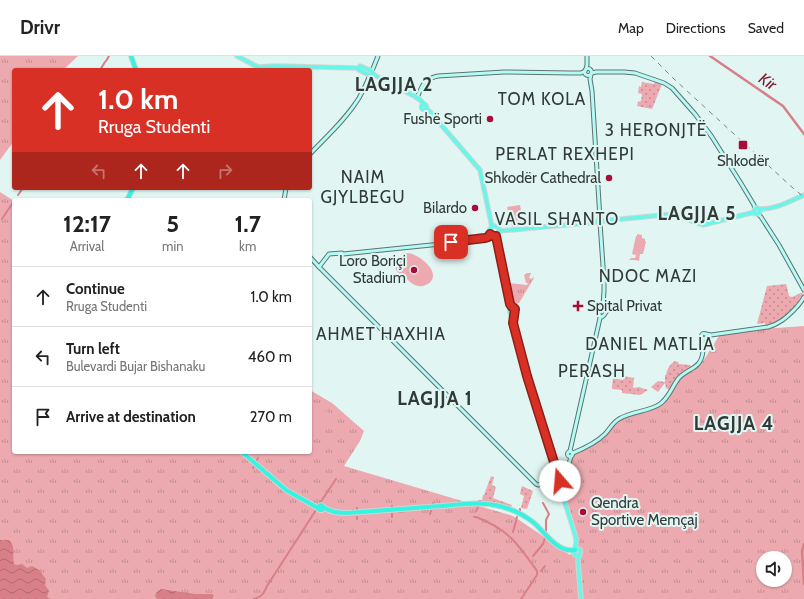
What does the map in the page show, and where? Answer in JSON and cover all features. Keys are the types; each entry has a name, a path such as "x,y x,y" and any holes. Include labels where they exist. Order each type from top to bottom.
{"highway":[{"path":"132,56 136,68"},
{"path":"246,454 286,488 320,508 334,514 347,515 471,505 492,506 523,517 555,546 563,550 577,553"},
{"path":"320,508 334,512 347,513 471,503 493,505 511,510 528,519 559,546 577,553"}],"main road":[{"path":"237,56 259,67 358,68 417,98 480,170 493,226"},
{"path":"312,152 351,110 372,74 378,56"},
{"path":"587,56 588,72 592,91 604,280 603,300 604,305 608,307 604,316 601,316"},
{"path":"417,98 422,86 427,80 438,76 506,72 629,72 670,86 680,95 701,121 728,162 779,245 804,290"},
{"path":"425,107 433,112 481,169 493,223 493,226 489,230 496,243 508,303 512,310"},
{"path":"493,226 499,230 674,214 703,225 776,207 804,195"},
{"path":"319,267 327,256 492,237 498,234 499,230"},
{"path":"492,237 512,310 513,323 527,376 558,475 561,480 563,496 576,538 580,599"},
{"path":"312,259 422,371 535,483 538,484 556,479 561,480 566,476 601,316 599,313 604,305"},
{"path":"571,454 589,446 596,441 621,418 662,403 669,395 680,377 699,364 702,357 705,338 711,335 773,326 785,319 803,299"}],"green space":[{"path":"0,56 78,56 65,68 12,68 12,144 0,160"},
{"path":"655,81 662,84 652,109 637,106 638,102 641,101 642,94 638,93 639,86 641,87 642,82 654,84"},
{"path":"0,192 12,200 12,454 312,454 312,391 332,403 364,431 360,441 344,466 513,516 570,555 577,540 566,502 564,479 574,454 588,448 622,419 661,403 680,377 700,366 719,336 773,328 804,326 804,599 0,599"},
{"path":"520,205 524,226 512,227 507,207"},
{"path":"637,234 642,235 642,238 645,239 646,242 643,254 640,254 639,261 628,260 631,259 630,258 635,258 636,255 632,254"},
{"name":"Loro Boriçi Stadium","path":"407,253 417,256 428,264 433,275 432,280 428,284 421,286 415,285 396,270 396,262"},
{"path":"531,273 529,278 534,278 519,303 511,304 509,283 527,285 528,283 526,283 524,275"},
{"path":"786,284 789,296 792,297 803,292 802,299 784,318 775,324 765,326 765,323 757,324 767,286"},
{"path":"675,361 679,364 690,365 692,367 670,390 666,388 665,383 658,392 651,387 658,381 665,382 665,375"},
{"path":"624,376 634,378 633,388 639,387 648,390 640,395 622,393 622,390 612,389 613,378 623,380"},
{"path":"314,404 328,412 319,427 312,423 312,407"},
{"path":"491,476 494,477 492,485 496,487 493,498 512,505 511,507 482,502 483,495"},
{"path":"522,486 533,491 527,509 521,508 524,496 520,494"},
{"name":"Qendra Sportive Memçaj","path":"582,504 591,510 591,520 575,520 575,505 580,507"}],"water":[{"path":"0,540 9,540 11,542 14,564 22,564 27,568 32,566 39,570 46,579 45,585 49,591 47,597 51,599 0,599"},
{"path":"161,589 195,594 212,594 214,596 212,599 157,599 155,596 156,593"}],"waterway":[{"path":"106,61 109,56"},
{"name":"Kir","path":"710,56 783,106 804,134"},
{"path":"101,68 105,62"},
{"path":"18,195 22,190"},
{"path":"2,219 12,204"},
{"path":"320,503 336,479"},
{"path":"543,503 549,514 546,520 546,532"},
{"path":"476,511 478,507"},
{"path":"254,599 264,593 316,510"},
{"path":"474,517 487,522 504,532 518,545 537,571 537,575 521,599"},
{"path":"513,532 517,517"},
{"path":"533,556 543,544 545,538"},
{"name":"Kir","path":"804,544 802,551 804,584"},
{"path":"541,571 545,566"}],"railway":[{"path":"651,56 674,79 804,197"}],"place":[{"name":"Fushë Sporti","path":"490,119"},
{"name":"Shkodër","path":"743,145"},
{"name":"Shkodër Cathedral","path":"609,178"},
{"name":"Bilardo","path":"475,208"},
{"name":"Loro Boriçi Stadium","path":"414,270"},
{"name":"Spital Privat","path":"578,306"},
{"name":"Qendra Sportive Memçaj","path":"583,512"}],"district":[{"name":"LAGJJA 2","path":"394,84"},
{"name":"TOM KOLA","path":"542,99"},
{"name":"3 HERONJTË","path":"656,130"},
{"name":"PERLAT REXHEPI","path":"565,154"},
{"name":"NAIM GJYLBEGU","path":"363,187"},
{"name":"LAGJJA 5","path":"697,213"},
{"name":"VASIL SHANTO","path":"557,219"},
{"name":"NDOC MAZI","path":"648,276"},
{"name":"AHMET HAXHIA","path":"381,334"},
{"name":"DANIEL MATLIA","path":"650,344"},
{"name":"PERASH","path":"592,371"},
{"name":"LAGJJA 1","path":"435,398"},
{"name":"LAGJJA 4","path":"734,423"}],"route":[{"path":"451,242 487,238 490,234 496,236 510,306 515,309 513,323 560,481"}]}
